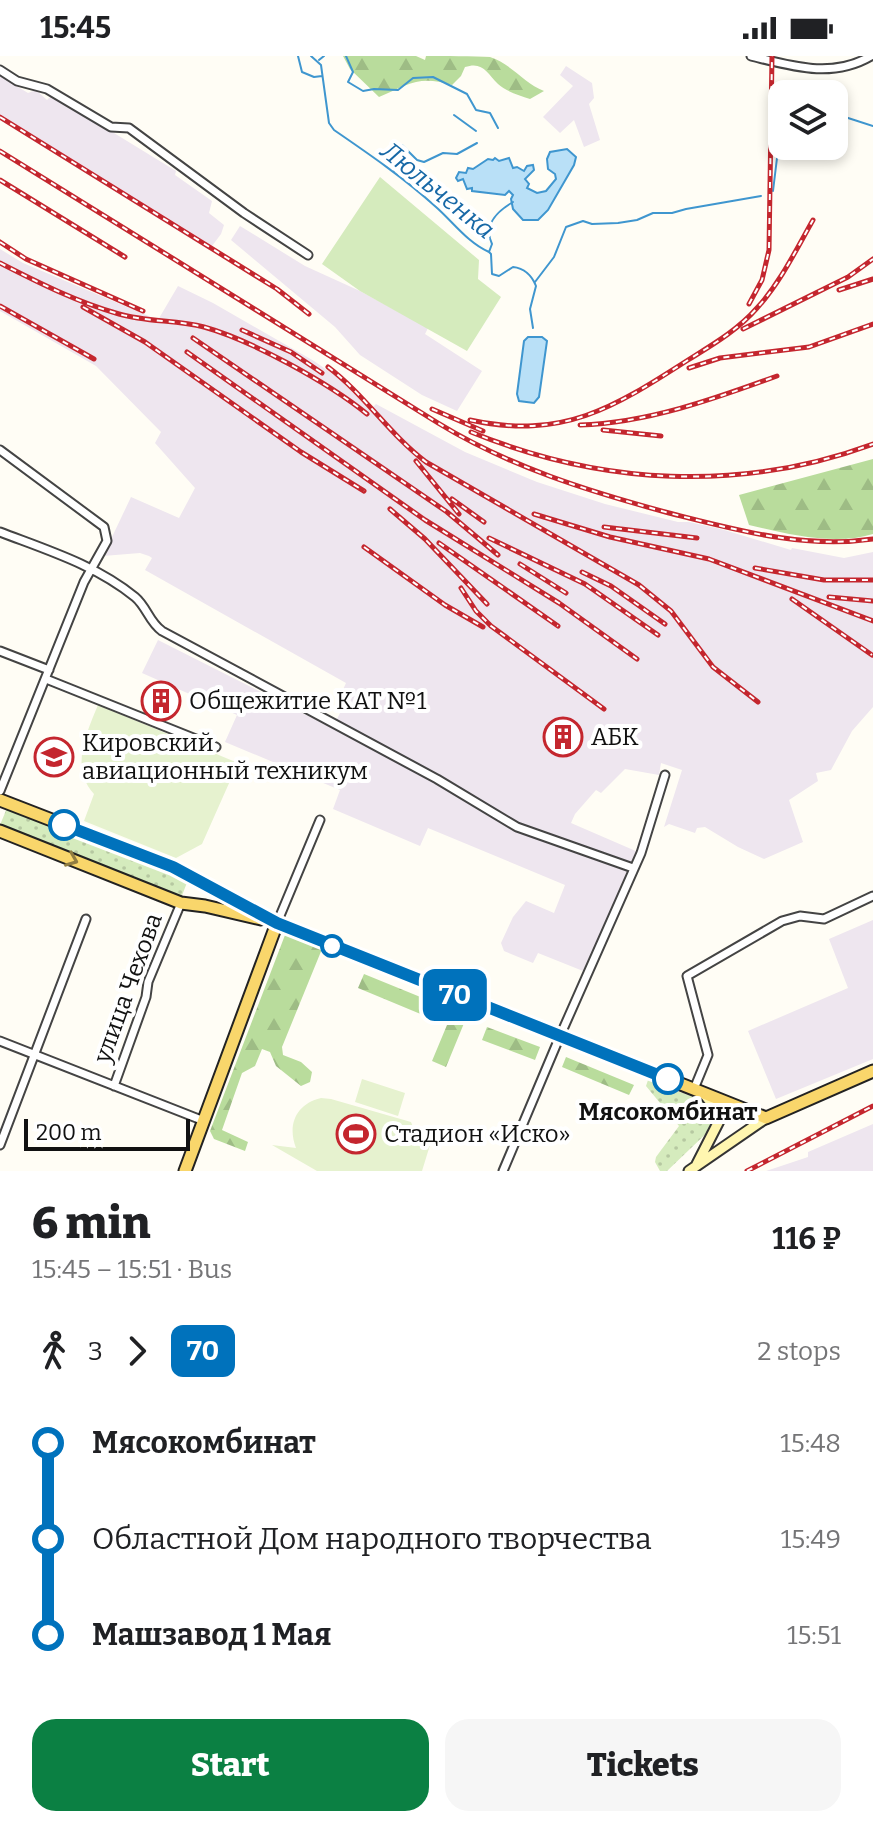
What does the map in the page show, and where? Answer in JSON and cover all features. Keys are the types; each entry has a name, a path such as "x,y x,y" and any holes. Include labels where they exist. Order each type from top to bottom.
{"main road":[{"path":"0,800 173,867 277,923 766,1118"},
{"path":"0,831 181,903 277,923"},
{"path":"195,905 204,895 203,883"},
{"path":"185,1171 277,923"},
{"path":"692,1169 766,1118 873,1071"},
{"path":"692,1169 719,1121 716,1109 698,1090"}],"street":[{"path":"751,56 820,70 849,66 871,56"},
{"path":"0,70 17,81 47,89 111,127 129,128 244,213 308,255"},
{"path":"0,450 104,527 107,541 84,582 0,791"},
{"path":"0,532 93,569 138,599 150,622 162,631 437,779 517,827 633,868"},
{"path":"0,651 49,670"},
{"path":"46,679 216,747"},
{"path":"503,1171 641,853 665,775"},
{"path":"277,923 320,820"},
{"path":"698,1090 708,1055 687,976 782,921 800,916 824,919 873,896"},
{"name":"улица Чехова","path":"114,1086 146,997 148,982 181,903"},
{"path":"0,1145 86,919"},
{"path":"0,1041 204,1121"}],"shaded area":[{"path":"566,66 592,83 594,98 589,104 600,140 584,147 574,120 560,133 543,117 573,86 560,75"},
{"path":"0,76 28,93 36,90 47,100 52,95 176,171 175,175 212,201 209,213 224,225 209,250 0,120"},
{"path":"240,226 305,266 360,291 428,328 425,334 482,371 457,411 422,395 360,355 335,327 231,240"},
{"path":"0,249 23,263 158,320 178,286 314,361 337,377 370,410 376,404 465,452 537,482 605,504 721,529 791,550 844,558 873,552 873,707 852,731 831,770 816,773 818,781 789,800 803,842 764,859 705,827 697,828 695,833 669,824 664,827 682,770 661,763 659,775 625,769 601,793 596,790 571,823 638,852 583,971 538,953 533,963 504,951 501,943 513,917 526,901 554,913 565,885 428,828 420,846 333,809 340,790 225,742 237,715 142,673 158,640 326,725 335,723 341,711 335,707 346,683 145,570 152,558 149,556 140,553 103,556 131,497 179,518 195,488 155,443 161,432 96,366 0,311"},
{"path":"873,920 873,1059 776,1099 748,1031 848,988 829,939"},
{"path":"873,1124 873,1171 766,1171 808,1157 808,1152"}],"green space":[{"path":"343,56 416,56 425,60 426,56 490,57 544,91 530,99 502,87 480,67 471,66 465,67 452,85 422,81 379,97 350,69"},
{"path":"380,177 479,260 478,279 501,297 467,351 360,291 322,264"},
{"path":"873,459 873,534 827,539 749,525 739,495"},
{"path":"98,705 238,763 202,844 176,858 84,821 94,794 83,773 82,751"},
{"path":"7,808 188,880 181,898 0,825"},
{"path":"285,935 322,949 282,1047 283,1055 301,1062 312,1072 310,1082 301,1086 276,1066 270,1052 262,1049 255,1066 242,1073 222,1130 248,1142 245,1151 214,1139 210,1131"},
{"path":"364,974 467,1016 446,1067 432,1061 447,1025 358,988"},
{"path":"487,1027 540,1047 535,1060 482,1040"},
{"path":"566,1057 634,1085 629,1095 562,1067"},
{"path":"362,1079 405,1093 398,1116 355,1102"},
{"path":"648,1080 706,1102 716,1116 714,1126 667,1171 660,1171 656,1157 679,1126 646,1086"},
{"name":"Стадион «Иско»","path":"321,1098 411,1122 426,1141 434,1132 422,1171 317,1171 272,1145 296,1148 293,1124 296,1117 305,1105"}],"water":[{"path":"567,149 576,157 574,165 548,210 538,220 523,220 513,209 513,195 509,191 505,195 472,191 472,188 467,189 463,179 458,181 456,178 459,172 466,173 468,168 473,169 488,159 499,161 509,158 513,168 524,171 527,166 533,165 534,170 525,179 529,184 527,188 537,193 546,191 556,179 548,169 550,152"},
{"path":"528,337 542,337 547,341 539,397 534,403 519,401 517,394 524,341"}],"waterway":[{"path":"298,56 302,72 314,77 322,76"},
{"name":"Люльченка","path":"311,56 321,65 329,123 334,130 411,186 467,238 489,252 492,274 499,276 513,267 530,276 536,286 530,309 533,328"},
{"path":"319,60 324,56"},
{"path":"346,56 353,72 348,82 363,91 398,90 413,78 433,77 467,94 476,110 490,113 498,128"},
{"path":"454,115 476,131"},
{"path":"848,118 873,126"},
{"path":"394,171 397,150 402,145 417,160 424,162 443,153 457,154 477,143"},
{"path":"773,191 777,160"},
{"path":"535,282 554,257 566,227 583,221 592,224 637,220 653,213 672,213 761,196"},
{"path":"489,252 492,244 490,225 501,210 513,202"}],"railway":[{"path":"749,304 762,280 769,250 772,56"},
{"path":"0,117 277,289 309,314"},
{"path":"0,151 438,423 493,453 579,486 719,526 796,540 873,539"},
{"path":"0,180 125,257"},
{"path":"470,420 533,426 560,422 586,416 635,392 715,343 750,316 780,277 813,220"},
{"path":"0,242 26,259 143,311"},
{"path":"743,329 848,277 873,259"},
{"path":"0,263 58,292 103,309 130,317 183,323 223,333 311,376 367,414"},
{"path":"839,290 873,279"},
{"path":"0,306 94,359"},
{"path":"83,307 145,342 301,452 364,491"},
{"path":"689,368 720,358 809,347 873,324"},
{"path":"242,330 291,352 322,373"},
{"path":"193,338 447,512 498,555"},
{"path":"187,352 425,520 559,603 637,659"},
{"path":"328,367 426,462 639,585 671,611 713,667 758,702"},
{"path":"580,425 655,415 777,376"},
{"path":"432,409 483,431"},
{"path":"603,430 661,436"},
{"path":"471,432 520,450 570,463 620,472 671,476 722,476 772,470 823,460 873,444"},
{"path":"416,461 459,514"},
{"path":"452,499 484,522"},
{"path":"390,509 425,539 487,604"},
{"path":"534,514 610,537 709,559 873,621"},
{"path":"604,527 697,538"},
{"path":"489,538 585,584 658,635"},
{"path":"439,543 558,626"},
{"path":"364,547 445,605 483,627"},
{"path":"520,564 566,593"},
{"path":"755,568 824,580 873,580"},
{"path":"582,572 611,586 665,624"},
{"path":"461,588 476,611 491,626 604,709"},
{"path":"829,597 873,601"},
{"path":"792,599 872,655"},
{"path":"747,1171 873,1106"}],"bus line":[{"name":"70","path":"64,825 173,867 277,923 668,1079"}],"place":[{"name":"Общежитие КАТ №1","path":"161,701"},
{"name":"АБК","path":"563,737"},
{"name":"Кировский авиационный техникум","path":"54,757"},
{"name":"Мясокомбинат","path":"668,1079"},
{"name":"Стадион «Иско»","path":"356,1134"}]}
